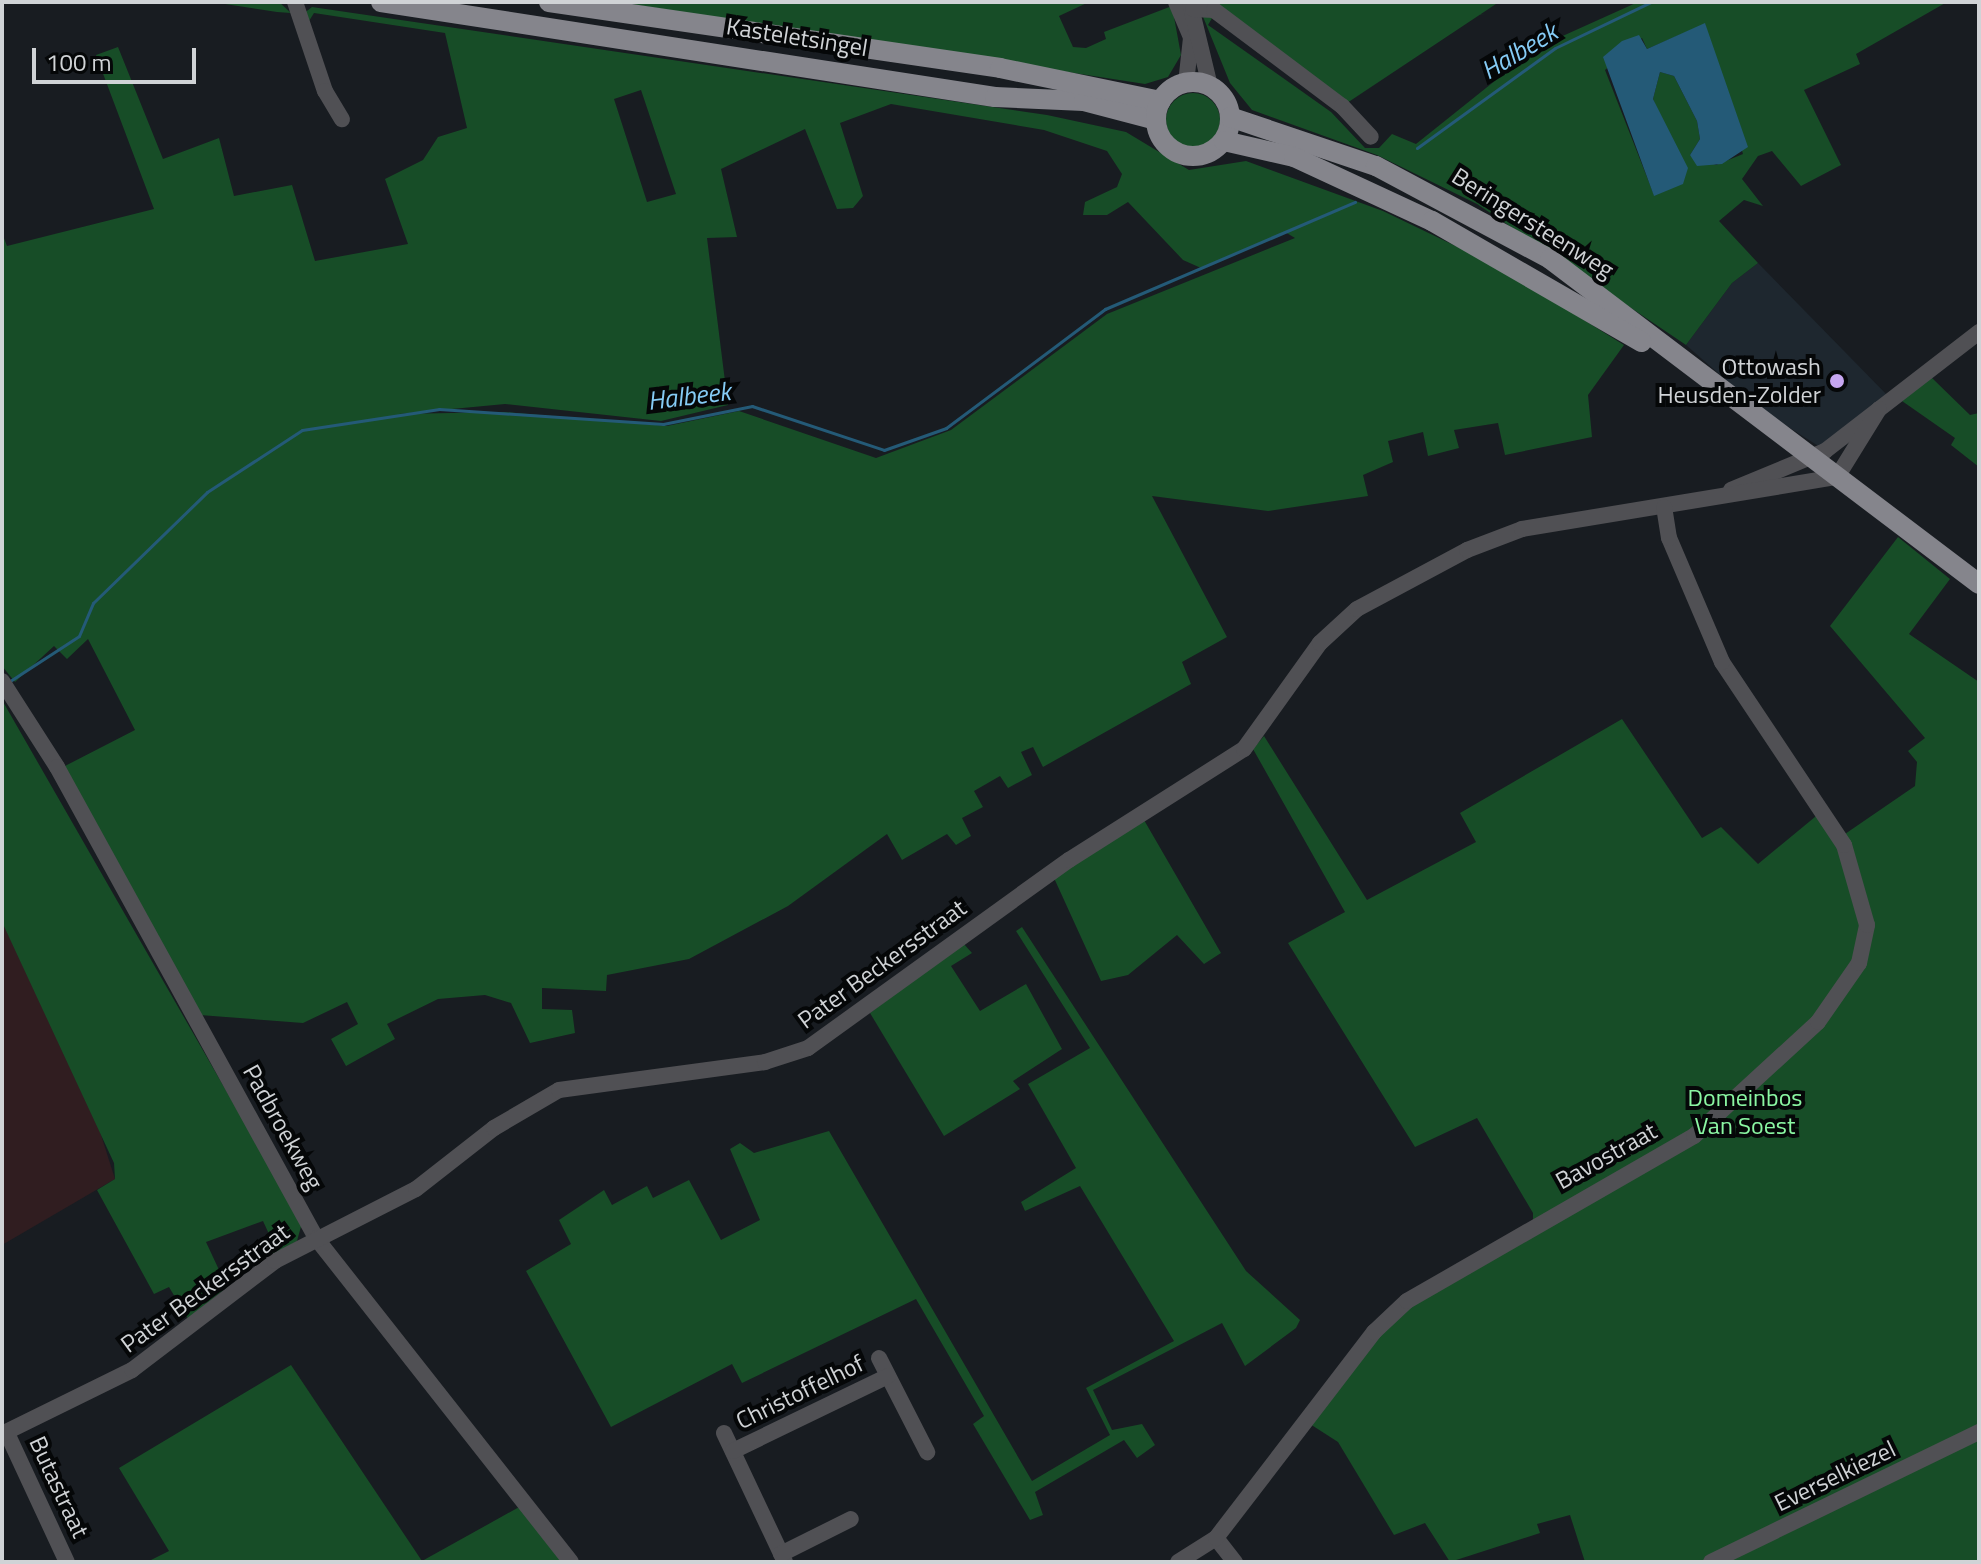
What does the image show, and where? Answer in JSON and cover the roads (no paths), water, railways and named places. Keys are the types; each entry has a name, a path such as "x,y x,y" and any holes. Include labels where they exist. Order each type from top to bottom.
{"main road":[{"name":"Kasteletsingel","path":"381,2 995,97 1084,101 1158,110"},
{"name":"Kasteletsingel","path":"549,2 1000,68 1158,110"},
{"path":"1186,83 1210,86 1230,117 1298,150 1224,141 1205,154 1182,155 1163,141 1158,110 1186,83"},
{"path":"1224,141 1230,117"},
{"name":"Beringersteenweg","path":"1298,150 1491,251 1754,414 1979,584"}],"street":[{"path":"295,2 342,119"},
{"path":"1176,2 1191,38 1186,83"},
{"path":"1210,86 1191,6 1214,10 1342,106 1371,137"},
{"name":"Pater Beckersstraat","path":"1708,499 1810,458 1979,332"},
{"path":"1837,477 1879,409"},
{"name":"Pater Beckersstraat","path":"4,1434 132,1370 316,1238 416,1189 494,1128 559,1090 765,1062 808,1048 1069,860 1244,749 1320,643 1357,609 1508,534 1837,477"},
{"name":"Bavostraat","path":"1178,1562 1216,1538 1374,1332 1407,1301 1694,1136 1818,1022 1859,963 1867,925 1844,845 1722,662 1669,538 1664,507"},
{"name":"Padbroekweg","path":"2,681 57,767 316,1238 571,1562"},
{"name":"Christoffelhof","path":"879,1358 927,1452"},
{"name":"Christoffelhof","path":"733,1451 888,1376"},
{"name":"Everselkiezel","path":"1711,1562 1979,1432"},
{"name":"Christoffelhof","path":"724,1433 783,1558 851,1519"},
{"name":"Butastraat","path":"4,1434 67,1562"},
{"path":"1216,1538 1235,1562"}],"water":[{"path":"1705,23 1748,147 1722,164 1697,166 1690,155 1700,139 1697,121 1674,76 1660,72 1653,99 1688,168 1683,184 1654,196 1603,57 1622,41 1639,35 1647,49"}],"waterway":[{"name":"Halbeek","path":"1417,148 1555,48 1651,2"},
{"name":"Halbeek","path":"10,681 79,636 93,603 207,492 302,430 439,409 663,424 752,406 884,450 946,428 1105,309 1355,202"}],"place":[{"name":"Ottowash Heusden-Zolder","path":"1837,381"}],"park label":[{"name":"Domeinbos Van Soest","path":"1745,1112"}]}
